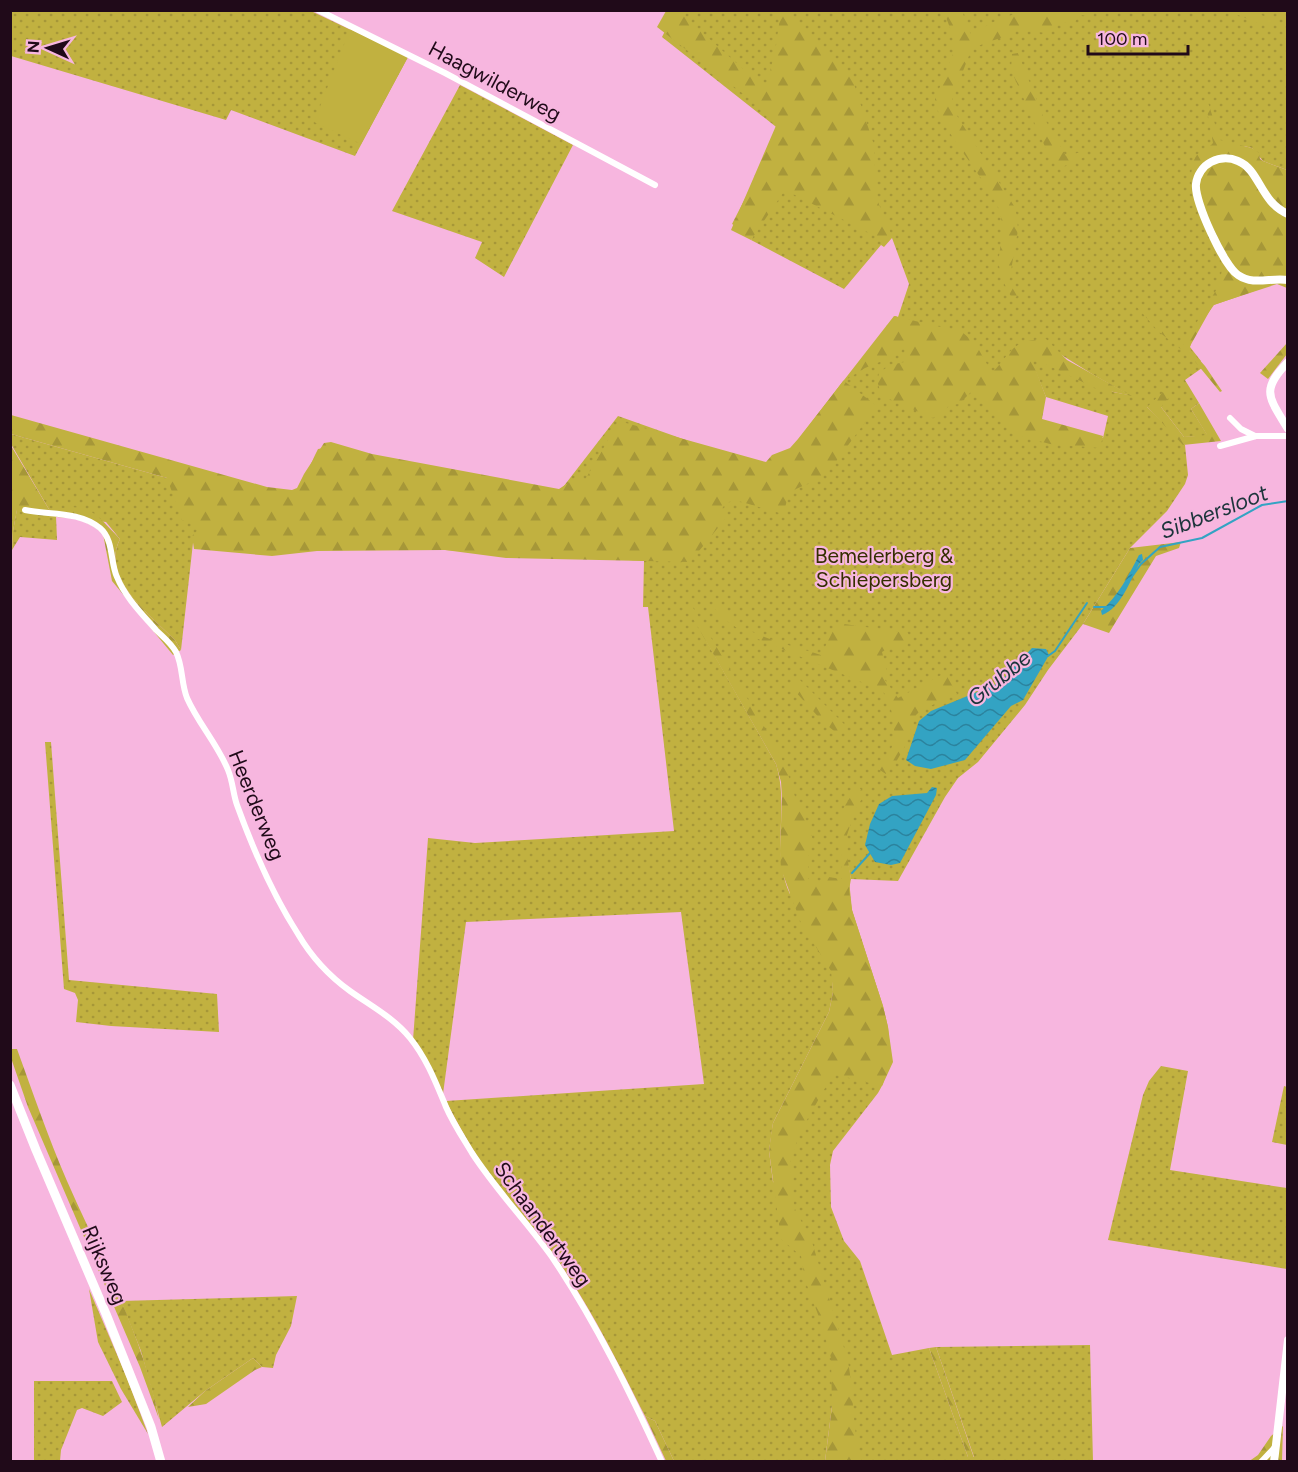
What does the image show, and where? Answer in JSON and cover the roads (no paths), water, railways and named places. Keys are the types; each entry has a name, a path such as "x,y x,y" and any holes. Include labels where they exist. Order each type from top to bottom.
{"main road":[{"name":"Rijksweg","path":"10,1085 151,1427 161,1461"}],"street":[{"name":"Haagwilderweg","path":"318,10 445,73 655,186"},
{"path":"1287,214 1267,199 1250,170 1240,162 1229,159 1217,160 1205,166 1198,177 1196,191 1199,201 1229,267 1238,275 1252,280 1287,280"},
{"path":"1287,362 1272,379 1269,393 1287,429"},
{"path":"1230,418 1241,429 1256,436"},
{"path":"1220,446 1256,436 1287,436"},
{"name":"Heerderweg","path":"25,510 76,517 96,526 104,533 109,542 114,569 121,585 142,614 176,652 188,698 226,766 247,828 278,900 298,935 337,981 388,1017 412,1040"},
{"name":"Schaandertweg","path":"412,1040 427,1063 454,1123 473,1155 551,1257 578,1300 625,1384 662,1461"},
{"path":"1274,1461 1287,1340"},
{"path":"1261,1461 1276,1446"}],"water":[{"path":"1142,554 1143,560 1120,600 1102,615 1101,611 1118,592 1139,555"},
{"path":"1032,648 1046,649 1049,655 1023,700 1011,706 965,760 931,769 915,766 906,760 919,721 931,711 999,683"},
{"path":"932,787 937,788 936,795 900,863 891,865 875,862 865,845 870,824 879,804 892,796 927,793"}],"waterway":[{"name":"Sibbersloot","path":"1131,578 1141,564 1160,547 1202,538 1262,505 1288,501"},
{"name":"Grubbe","path":"1048,656 1055,651 1087,603"},
{"name":"Grubbe","path":"1094,607 1107,607"},
{"name":"Grubbe","path":"852,873 871,852"}],"park label":[{"name":"Bemelerberg & Schiepersberg","path":"884,567"}]}
